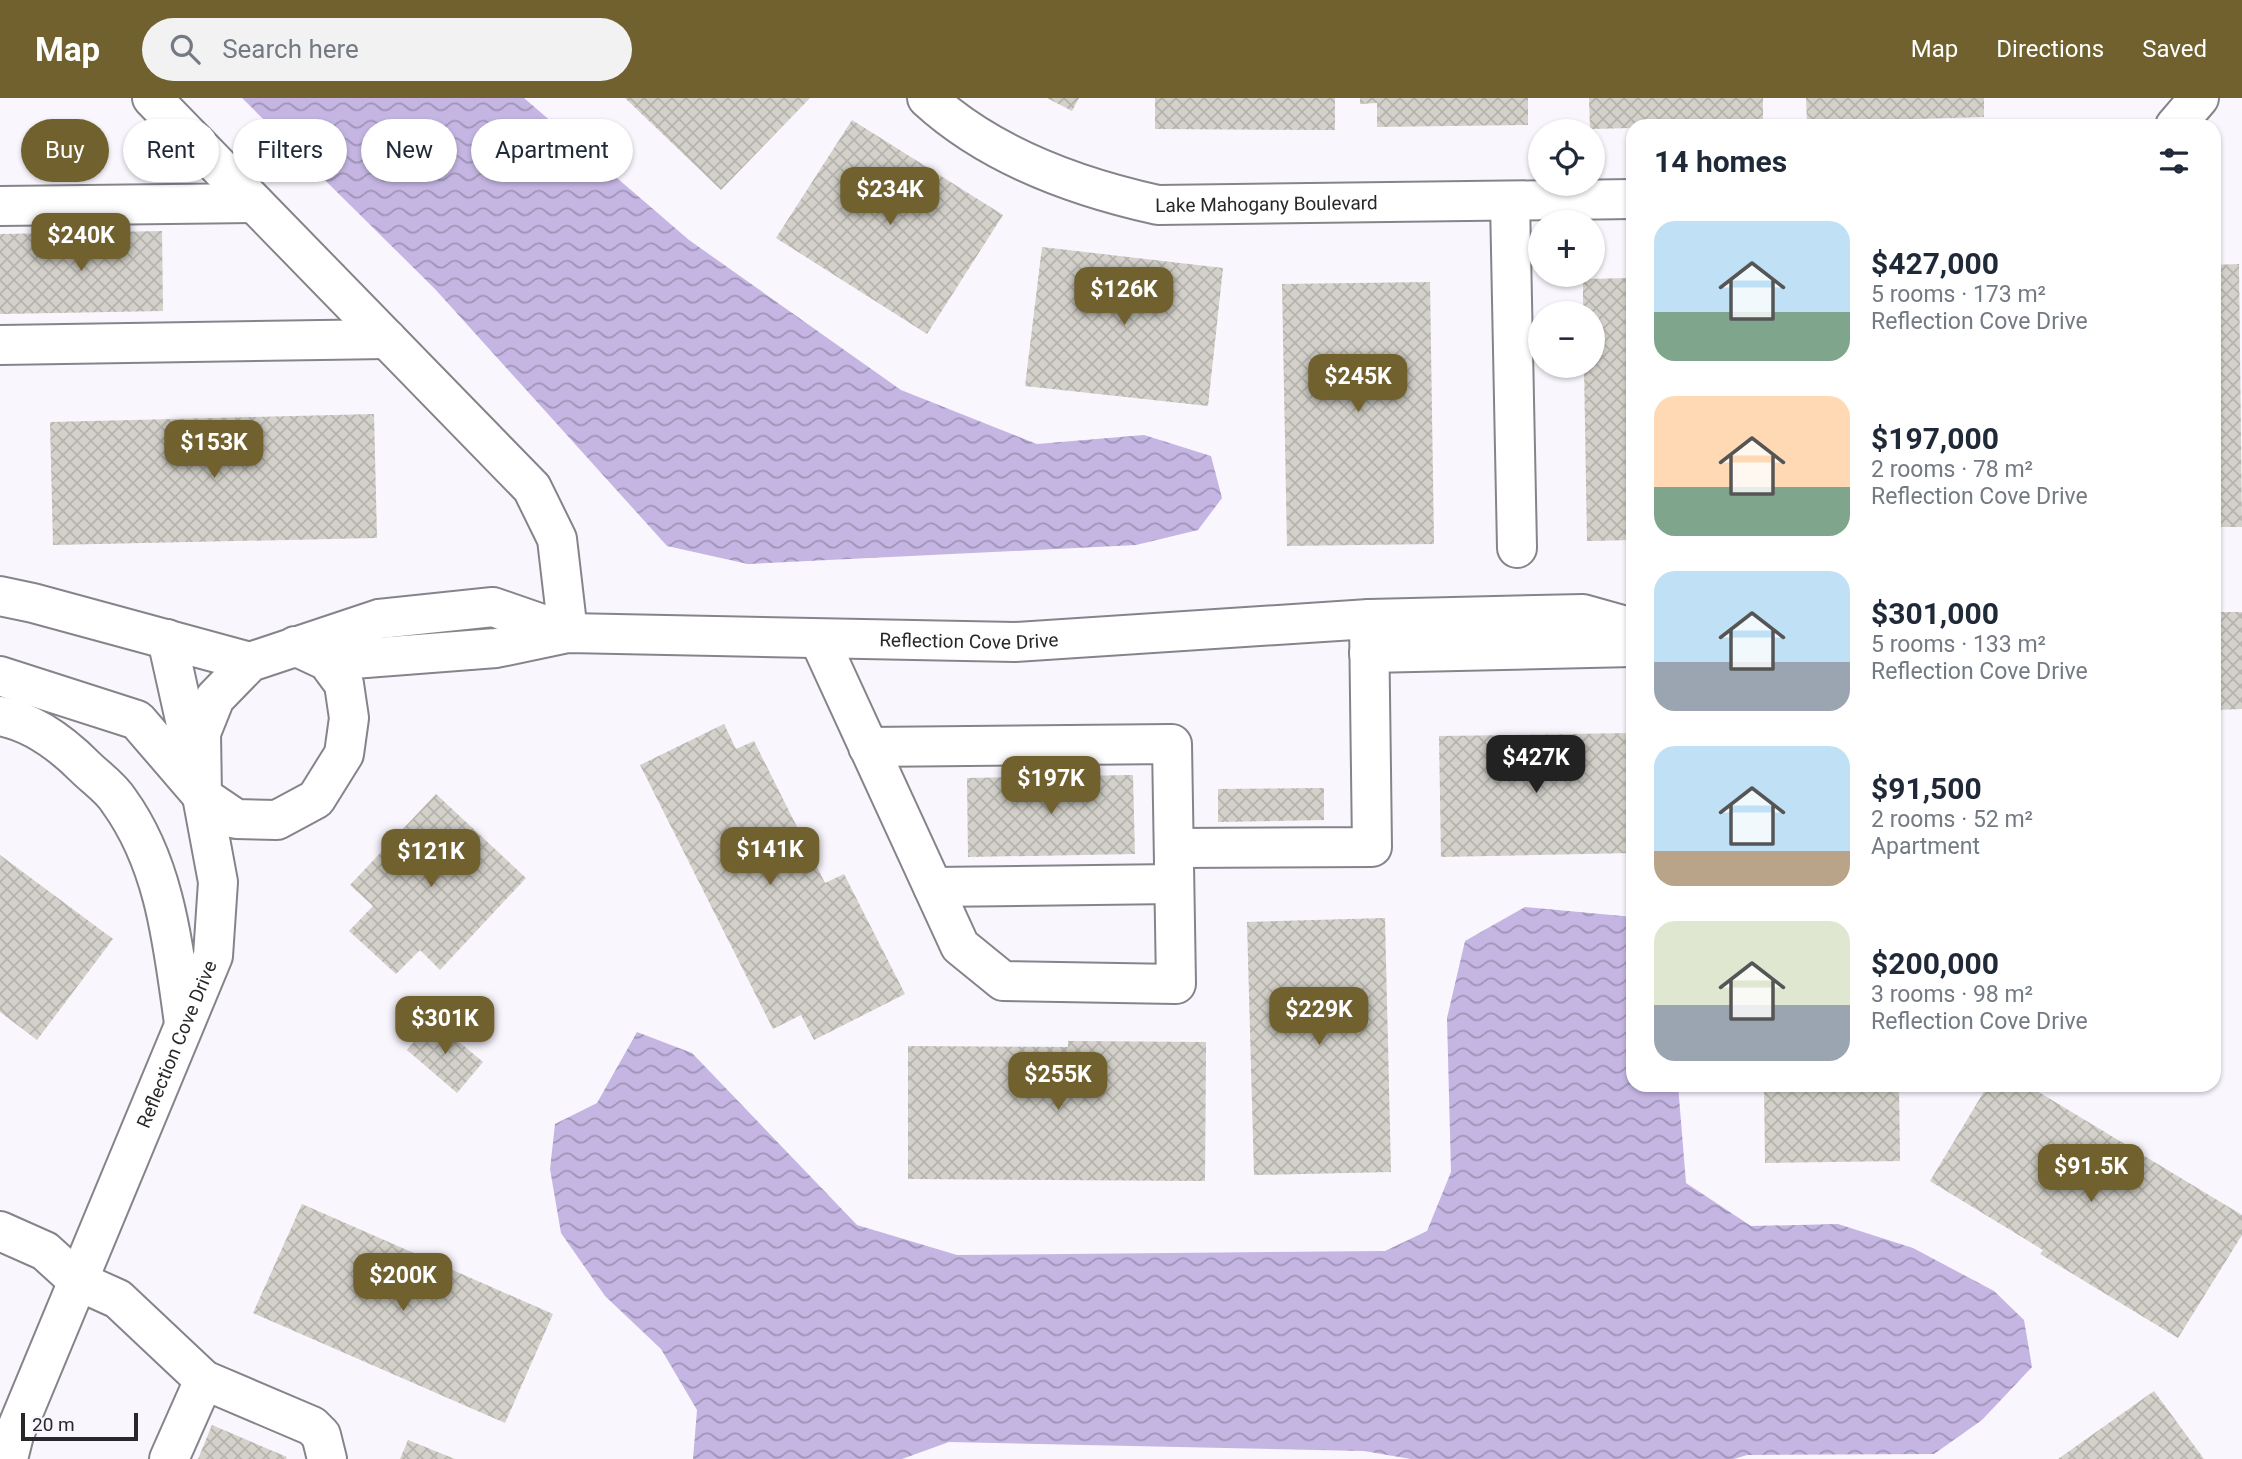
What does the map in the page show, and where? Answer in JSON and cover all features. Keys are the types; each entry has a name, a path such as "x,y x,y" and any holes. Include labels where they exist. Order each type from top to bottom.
{"street":[{"path":"152,98 532,488 556,539 568,633"},
{"name":"Lake Mahogany Boulevard","path":"927,98 987,144 1052,173 1120,197 1158,205 1626,199"},
{"path":"2181,119 2199,98"},
{"path":"1510,201 1517,548"},
{"path":"0,206 254,203"},
{"path":"0,345 387,339"},
{"path":"0,596 250,662 311,653 344,684 349,718 344,754 316,799 277,820 236,819 202,796 137,720 0,676"},
{"name":"Reflection Cove Drive","path":"311,653 379,619 493,607 568,633 1015,642 1369,636"},
{"path":"1369,636 1583,614 1626,626"},
{"path":"1369,636 1626,647"},
{"path":"933,887 1372,848 1369,636"},
{"name":"Reflection Cove Drive","path":"8,1459 14,1435 213,956 218,883 202,796 166,639"},
{"path":"819,639 868,747 960,946 1003,981 1176,984 1172,744 868,747"},
{"path":"202,796 201,733 215,698 250,662"},
{"path":"0,716 14,719 64,746 119,800 152,859 169,920 184,1025"},
{"path":"0,1231 45,1251 78,1281 118,1298 204,1380 312,1426 321,1435 327,1459"},
{"path":"169,1459 204,1380"}],"water":[{"path":"242,98 524,98 548,119 471,119 471,182 622,182 689,240 901,390 1037,444 1144,435 1211,456 1222,498 1198,530 1136,545 748,564 667,546 435,289 327,182 347,182 347,119 263,119"},
{"path":"1525,907 1626,916 1626,1092 1679,1092 1686,1183 1751,1226 1838,1224 1913,1248 1994,1291 2024,1320 2032,1367 1982,1420 1934,1454 1747,1455 1734,1459 1411,1459 1364,1451 949,1442 902,1459 693,1459 697,1410 661,1349 605,1296 561,1233 550,1169 555,1124 597,1103 637,1032 692,1053 857,1225 957,1255 1385,1251 1427,1231 1451,1172 1447,1018 1465,941"}],"building":[{"path":"625,98 810,98 721,190"},
{"path":"1047,98 1079,98 1072,111"},
{"path":"1155,98 1335,98 1335,130 1155,129"},
{"path":"1360,98 1528,98 1528,125 1377,127 1377,103 1360,104"},
{"path":"1589,98 1763,98 1763,119 1626,119 1626,128 1605,129 1605,119 1590,119"},
{"path":"1806,98 1984,98 1984,117 1807,119"},
{"path":"852,120 1003,215 927,334 776,238"},
{"path":"162,231 163,311 0,314 0,234"},
{"path":"1042,247 1223,268 1208,406 1025,386"},
{"path":"2239,264 2242,527 2221,527 2221,265"},
{"path":"1626,278 1626,540 1587,541 1584,378 1605,378 1605,301 1583,301 1583,287 1605,287 1605,279"},
{"path":"1430,282 1434,544 1287,546 1282,284"},
{"path":"374,414 377,538 53,545 50,422"},
{"path":"2221,612 2242,612 2242,709 2221,710"},
{"path":"724,724 736,749 754,741 825,883 844,874 905,994 814,1040 801,1015 773,1029 640,765"},
{"path":"1626,733 1626,853 1441,857 1439,736"},
{"path":"1133,775 1135,854 968,857 967,778"},
{"path":"1324,788 1324,820 1218,822 1218,789"},
{"path":"436,794 526,878 440,970 420,950 396,974 349,931 373,906 350,885"},
{"path":"0,855 113,939 37,1040 0,1012"},
{"path":"1385,918 1391,1172 1254,1175 1247,922"},
{"path":"433,1020 483,1062 457,1093 407,1050"},
{"path":"1068,1041 1206,1042 1205,1181 908,1179 908,1046 1068,1047"},
{"path":"1764,1092 1899,1092 1900,1161 1765,1163"},
{"path":"1984,1092 2039,1092 2242,1215 2242,1235 2178,1338 2040,1254 2043,1250 1930,1181"},
{"path":"302,1204 553,1314 505,1423 253,1313"},
{"path":"2154,1391 2204,1459 2058,1459"},
{"path":"212,1425 287,1457 198,1459"},
{"path":"408,1440 455,1459 400,1459"}]}
